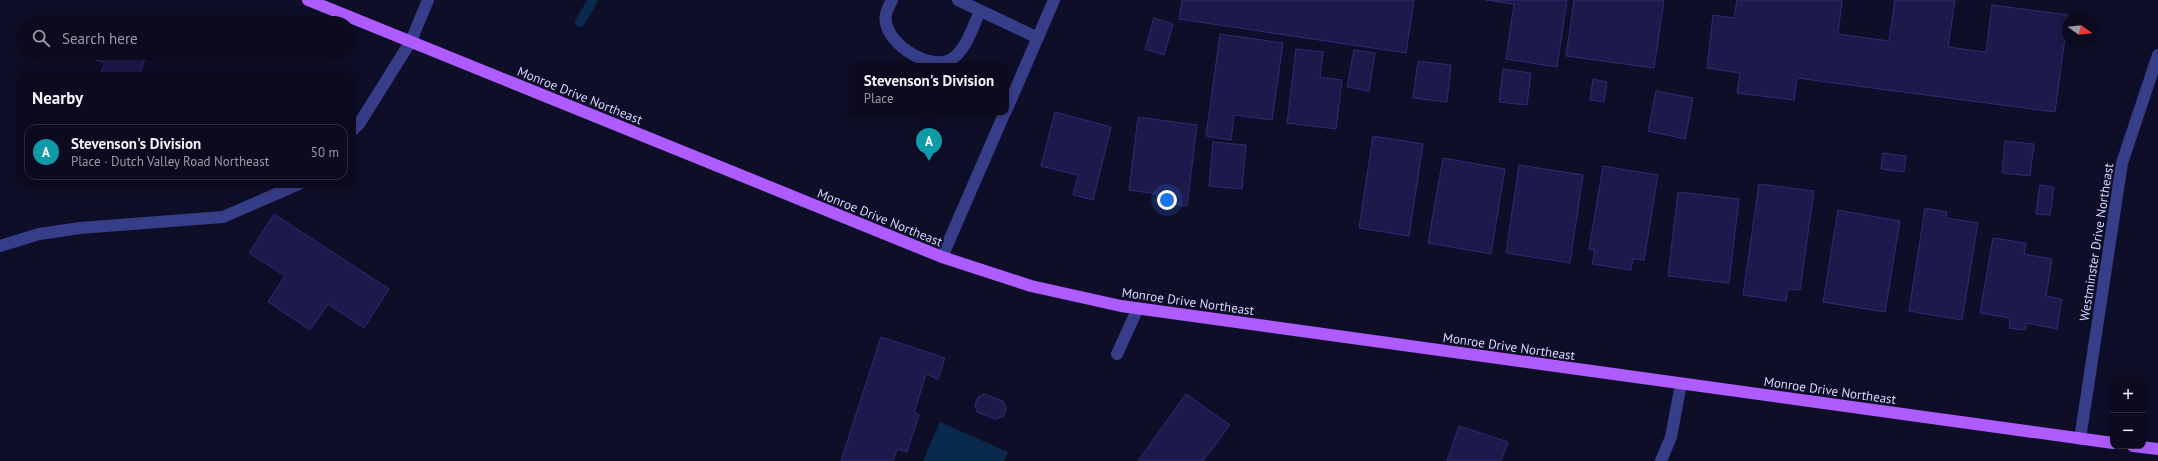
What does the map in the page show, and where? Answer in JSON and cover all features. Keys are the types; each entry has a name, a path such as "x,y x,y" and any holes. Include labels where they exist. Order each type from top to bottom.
{"main road":[{"name":"Monroe Drive Northeast","path":"308,0 348,16"},
{"name":"Monroe Drive Northeast","path":"356,19 942,257 1031,286 1138,308 2110,443"},
{"path":"2146,448 2158,449"}],"street":[{"path":"356,126 411,41 428,0"},
{"path":"892,0 885,14 889,34 900,48 933,63 952,59 967,41 980,11"},
{"path":"958,0 1038,38"},
{"path":"1009,104 1054,0"},
{"name":"Westminster Drive Northeast","path":"2080,439 2122,163 2158,55"},
{"path":"942,257 1004,115"},
{"path":"0,246 39,234 80,228 223,217 290,188"},
{"path":"1117,354 1138,308"},
{"path":"1661,461 1671,437 1681,384"}],"water":[{"path":"940,422 1008,452 1004,461 923,461"}],"building":[{"path":"1182,0 1414,0 1406,53 1179,19"},
{"path":"1486,0 1567,0 1557,67 1506,59 1514,4"},
{"path":"1574,0 1664,0 1654,68 1566,56"},
{"path":"1737,0 1842,0 1838,34 1889,41 1895,0 1955,0 1948,47 1986,52 1992,5 2062,14 2062,48 2064,48 2055,112 1797,78 1794,100 1737,93 1740,73 1707,68 1713,15 1734,18"},
{"path":"1154,18 1173,24 1164,55 1145,49"},
{"path":"1220,34 1283,43 1272,120 1234,115 1231,140 1206,136"},
{"path":"1296,49 1323,52 1320,77 1342,80 1336,129 1287,123"},
{"path":"1354,50 1375,53 1369,91 1347,87"},
{"path":"96,60 145,60 140,72 102,72 105,63"},
{"path":"1418,61 1451,65 1447,102 1413,98"},
{"path":"1503,69 1531,73 1527,105 1499,102"},
{"path":"1593,79 1607,82 1604,102 1590,100"},
{"path":"1656,91 1693,98 1685,139 1648,131"},
{"path":"1055,112 1111,127 1093,200 1073,195 1078,175 1041,166"},
{"path":"1138,117 1197,125 1187,206 1156,202 1157,194 1129,190"},
{"path":"1373,136 1423,144 1409,236 1359,228"},
{"path":"2005,141 2034,144 2030,176 2002,173"},
{"path":"1213,142 1246,145 1242,189 1209,186"},
{"path":"1883,153 1906,156 1904,172 1881,169"},
{"path":"1443,158 1505,169 1491,254 1428,243"},
{"path":"1519,165 1583,175 1570,263 1506,253"},
{"path":"1603,166 1658,175 1644,260 1633,259 1631,270 1592,264 1595,250 1589,249"},
{"path":"1759,184 1814,191 1800,290 1788,289 1786,301 1743,295"},
{"path":"2040,185 2054,187 2050,215 2036,214"},
{"path":"1678,192 1739,199 1729,283 1668,276"},
{"path":"1925,208 1947,212 1946,218 1978,223 1962,320 1909,311"},
{"path":"1838,210 1900,221 1885,312 1823,302"},
{"path":"274,214 389,289 364,328 328,304 310,330 268,302 285,276 249,253"},
{"path":"1993,238 2026,243 2024,254 2052,259 2046,296 2062,299 2057,329 2026,323 2025,330 2009,328 2010,318 1980,313"},
{"path":"881,337 945,358 938,379 926,374 914,413 919,415 907,452 897,449 893,461 841,461"},
{"path":"984,394 1003,401 1006,408 1004,416 995,419 977,412 975,405 978,397"},
{"path":"1186,394 1230,425 1203,461 1138,461"},
{"path":"1459,426 1508,442 1501,461 1447,461"}],"waterway":[{"path":"580,22 593,0"}],"place":[{"name":"Stevenson's Division","path":"929,161"}]}
